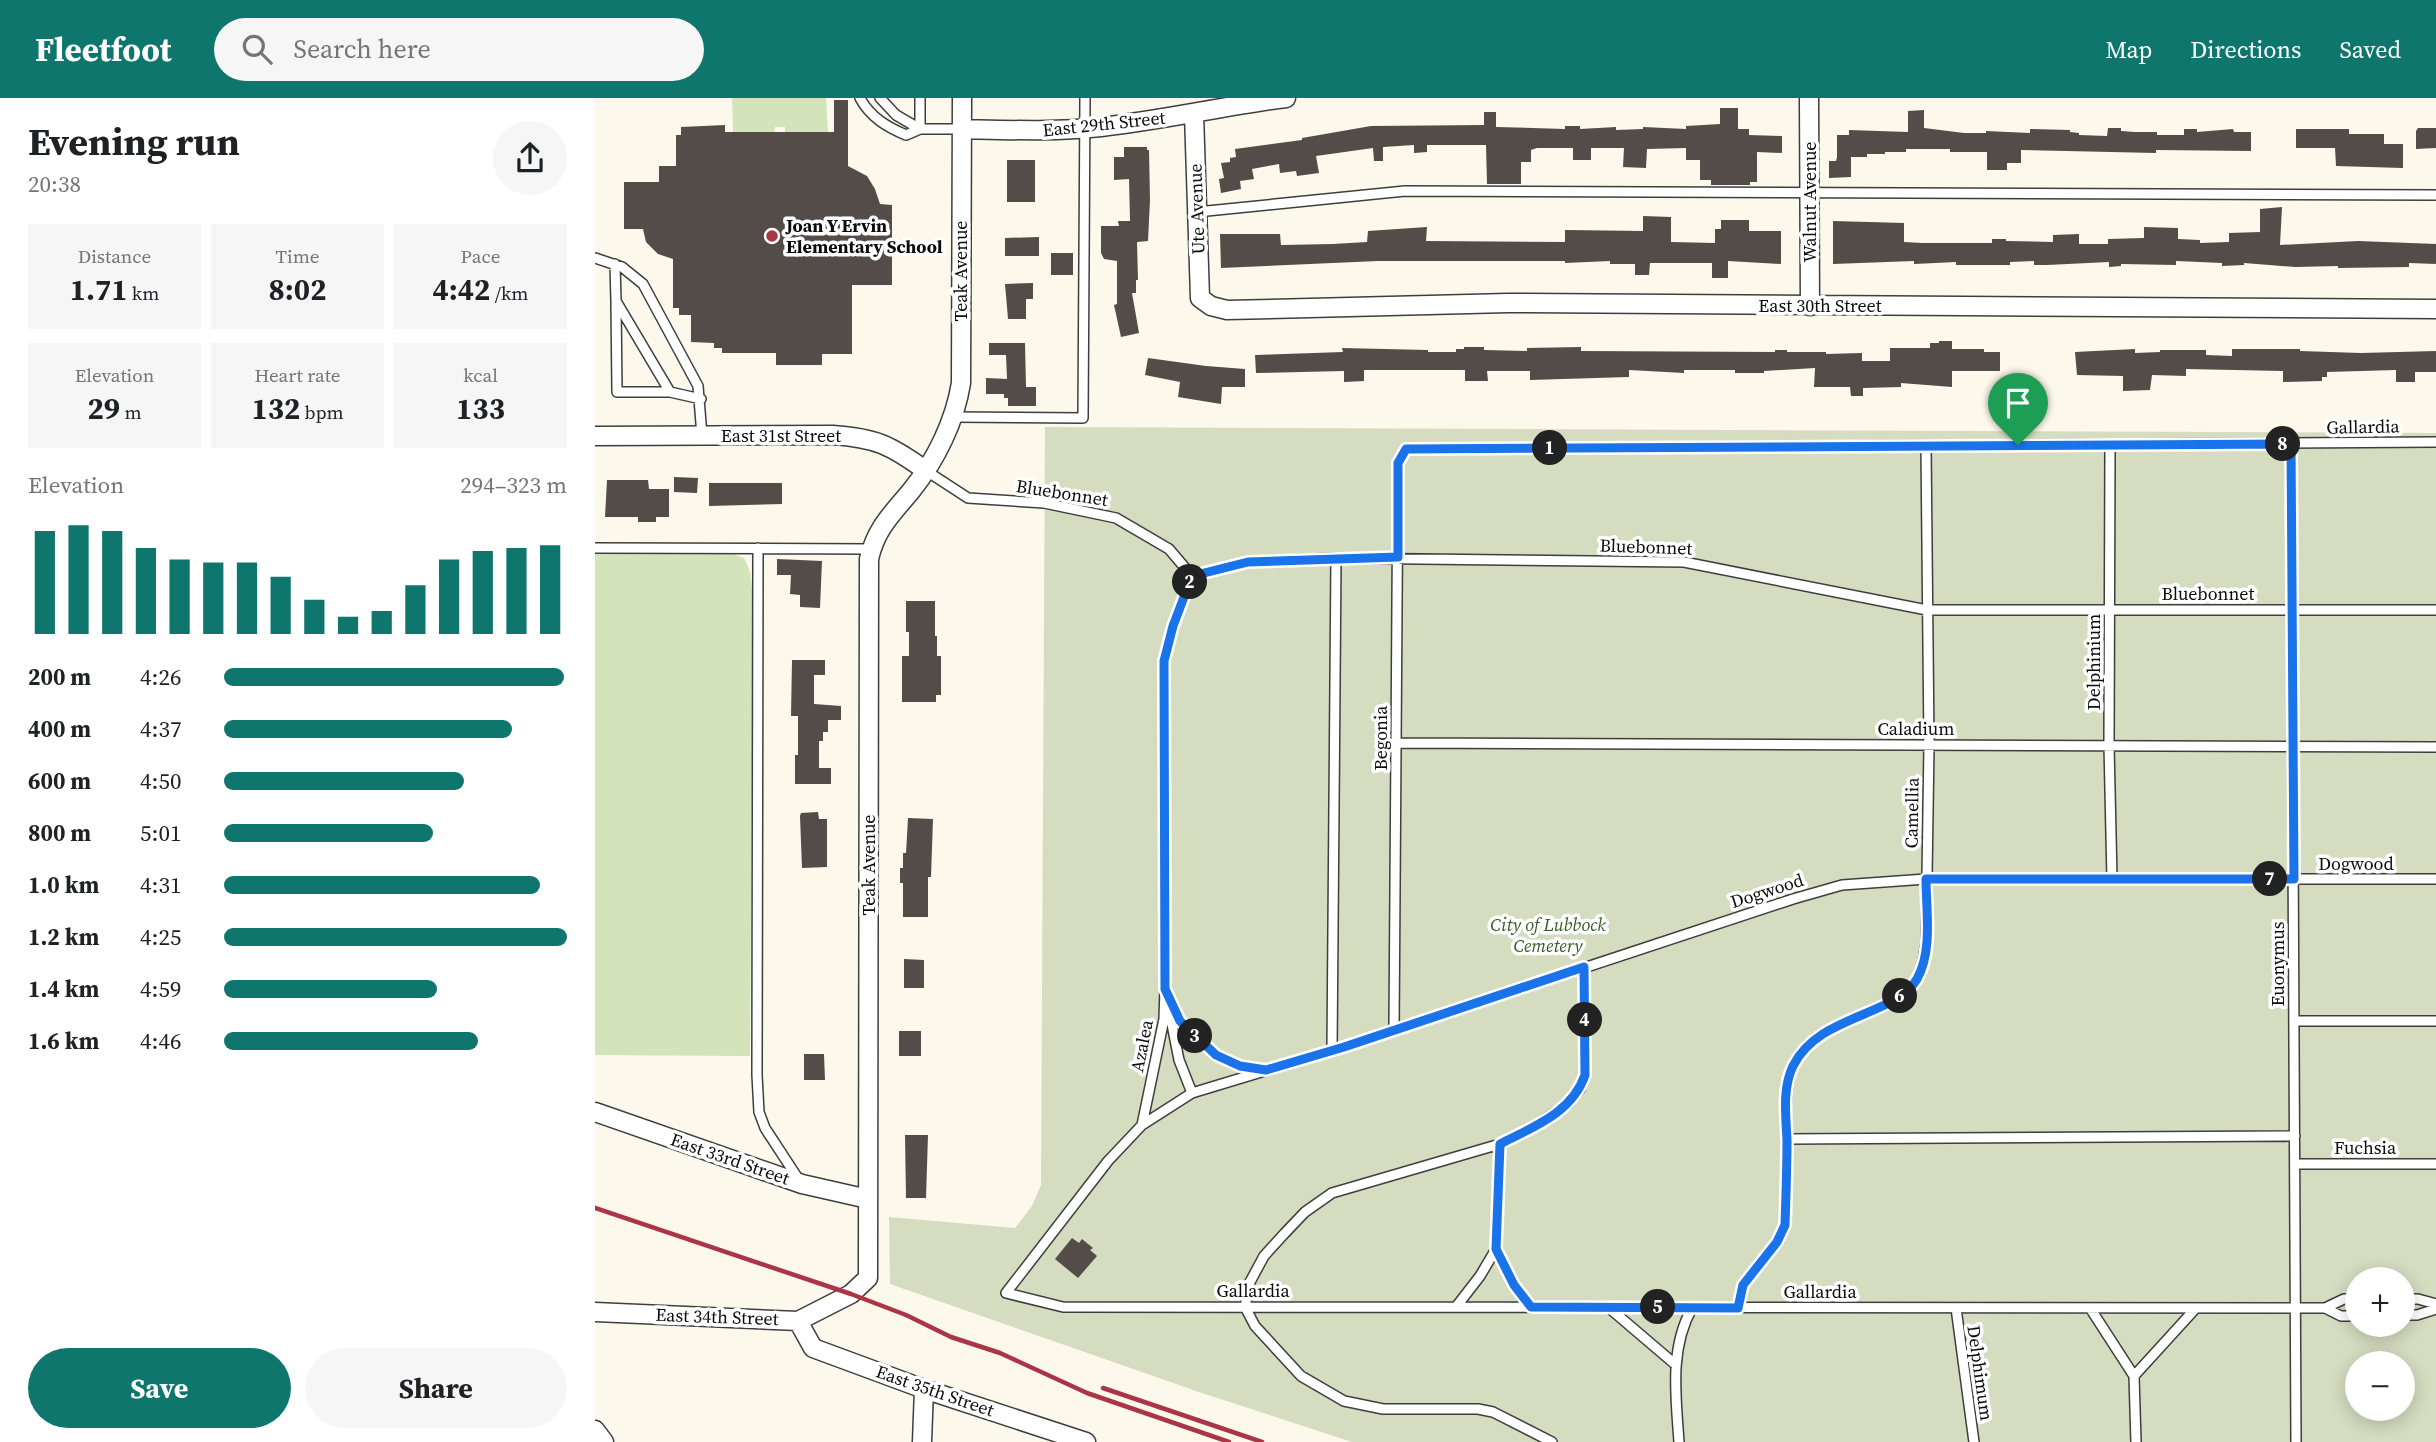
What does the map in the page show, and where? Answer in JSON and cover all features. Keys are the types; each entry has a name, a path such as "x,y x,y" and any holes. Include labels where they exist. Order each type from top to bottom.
{"street":[{"name":"Teak Avenue","path":"868,1278 868,604 871,549 886,520 913,488 942,441 953,417 961,383 962,98"},
{"name":"East 29th Street","path":"962,130 1084,129 1286,98"},
{"name":"Walnut Avenue","path":"1809,98 1810,306"},
{"name":"Ute Avenue","path":"1194,114 1200,298 1205,302"},
{"name":"East 30th Street","path":"1205,302 1227,310 1508,303 2436,309"},
{"name":"East 31st Street","path":"595,436 862,437 884,443 925,470"},
{"name":"East 33rd Street","path":"595,1112 801,1184 868,1199"},
{"name":"East 34th Street","path":"595,1312 798,1321 851,1293 868,1278"},
{"name":"East 35th Street","path":"798,1321 813,1348 1086,1442"},
{"path":"922,1442 924,1388"},
{"path":"595,1430 604,1442"}],"lane":[{"path":"860,98 874,117 887,127 906,135 919,129 962,130"},
{"path":"880,98 896,116 919,129"},
{"path":"919,98 919,129"},
{"path":"953,417 1083,418 1085,98"},
{"path":"1197,212 1405,191 2436,195"},
{"path":"595,258 634,274 643,284 694,374 701,399 702,436"},
{"path":"615,264 617,392 670,392 701,399"},
{"path":"616,301 670,392"},
{"name":"Gallardia","path":"1406,449 2436,442"},
{"name":"Euonymus","path":"2291,444 2296,1442"},
{"name":"Delphinium","path":"2110,445 2109,746 2112,879"},
{"name":"Camellia","path":"1738,1308 1743,1285 1777,1242 1785,1225 1785,1098 1793,1067 1806,1048 1829,1030 1902,995 1916,980 1923,963 1926,943 1929,745 1926,446"},
{"name":"Begonia","path":"1394,1030 1398,463 1406,449"},
{"name":"Bluebonnet","path":"925,470 968,498 1044,502 1116,518 1169,549 1192,576 1248,562 1336,558 1685,562 1927,610 2436,610"},
{"path":"595,548 871,549"},
{"path":"758,548 759,1112 765,1128 801,1184"},
{"path":"1332,1051 1336,558"},
{"name":"Azalea","path":"1142,1125 1164,1019 1164,661 1173,626 1192,576"},
{"name":"Caladium","path":"1396,743 2436,747"},
{"name":"Dogwood","path":"1142,1125 1192,1093 1332,1051 1842,885 1926,879 2436,879"},
{"path":"1552,1442 1486,1410 1384,1409 1344,1401 1301,1376 1255,1326 1245,1307 1251,1282 1264,1256 1305,1212 1332,1193 1500,1144 1569,1104 1580,1089 1585,1075 1584,967"},
{"path":"1165,989 1180,1021 1216,1055 1240,1066 1266,1070"},
{"path":"1165,989 1179,1060 1192,1093"},
{"path":"2294,1021 2436,1021"},
{"name":"Gallardia","path":"1142,1125 1108,1161 1006,1293 1062,1307 2325,1308 2345,1299"},
{"path":"1787,1139 2295,1136"},
{"path":"1456,1307 1481,1276 1496,1249 1500,1144"},
{"name":"Fuchsia","path":"2295,1164 2436,1164"},
{"path":"1496,1249 1514,1285 1531,1307"},
{"path":"2415,1299 2436,1306"},
{"path":"2415,1315 2436,1306"},
{"path":"1608,1307 1676,1365"},
{"path":"1679,1442 1677,1350 1684,1322 1692,1308"},
{"name":"Delphimum","path":"1956,1308 1973,1442"},
{"path":"2090,1308 2134,1376 2136,1442"},
{"path":"2134,1376 2196,1308"},
{"name":"Gallardia","path":"2325,1308 2345,1316"}],"green space":[{"path":"732,98 826,98 828,132 785,132 785,127 775,127 774,133 733,132"},
{"name":"City of Lubbock Cemetery","path":"1045,427 2436,433 2436,1442 1352,1442 1199,1392 890,1284 889,1217 1015,1228 1032,1206 1041,1185"},
{"path":"727,552 744,558 750,571 753,598 750,1056 595,1055 595,553"}],"building":[{"path":"834,100 848,100 848,166 867,176 880,204 892,205 892,285 852,285 852,354 822,354 822,365 776,365 776,353 722,353 722,348 714,348 714,343 691,342 691,315 679,315 679,308 673,308 673,259 658,254 646,242 643,229 624,229 624,182 659,182 659,166 676,166 676,135 681,135 681,127 725,125 725,132 834,132"},
{"path":"1720,108 1738,108 1738,129 1749,129 1749,135 1782,136 1782,153 1757,152 1757,182 1750,182 1750,185 1711,185 1711,180 1700,180 1700,160 1686,160 1686,148 1647,149 1646,168 1623,167 1624,148 1591,148 1591,160 1573,160 1573,148 1537,148 1531,150 1531,162 1521,162 1521,184 1487,184 1486,145 1427,145 1427,152 1414,153 1414,145 1383,147 1383,161 1374,161 1373,148 1316,156 1319,173 1297,176 1296,171 1280,173 1279,164 1252,169 1254,179 1240,181 1241,189 1221,193 1219,179 1224,178 1221,163 1230,162 1230,158 1236,157 1235,149 1302,140 1371,126 1484,125 1484,112 1496,112 1496,127 1686,129 1686,126 1720,124"},
{"path":"1924,110 1924,128 1964,133 2030,133 2030,129 2070,130 2079,135 2107,136 2108,128 2121,128 2121,131 2157,132 2157,135 2184,135 2184,129 2197,129 2197,132 2233,129 2234,132 2251,132 2251,151 2156,150 2156,153 2021,150 2021,163 2007,163 2007,170 1987,170 1987,152 1906,149 1906,152 1851,157 1851,177 1829,178 1829,161 1836,161 1837,157 1837,135 1849,135 1849,130 1908,132 1908,111"},
{"path":"2418,128 2436,128 2436,148 2416,149"},
{"path":"2296,129 2349,129 2349,134 2384,134 2384,144 2403,144 2403,168 2336,166 2335,148 2296,148"},
{"path":"1124,147 1147,147 1149,150 1150,200 1148,241 1137,242 1138,280 1136,293 1132,293 1139,333 1121,337 1114,305 1117,304 1117,261 1104,259 1101,253 1101,226 1119,226 1118,221 1130,221 1129,179 1114,180 1114,157 1124,157"},
{"path":"1007,160 1035,160 1035,202 1007,202"},
{"path":"2282,207 2280,245 2358,241 2436,244 2436,264 2409,263 2409,267 2338,268 2244,263 2222,266 2222,263 2176,261 2176,265 2121,264 2109,267 2109,262 2034,265 2034,261 2010,262 2010,265 1956,265 1956,262 1914,264 1914,261 1833,264 1833,221 1904,223 1904,242 1992,243 1992,239 2006,239 2053,242 2053,235 2079,234 2079,244 2108,244 2108,239 2144,238 2144,227 2178,228 2178,239 2200,240 2200,243 2229,242 2229,233 2260,232 2260,209"},
{"path":"1643,216 1671,217 1671,242 1715,243 1715,229 1721,229 1721,220 1749,220 1749,231 1781,231 1781,264 1728,261 1728,278 1712,278 1712,263 1650,263 1649,275 1635,275 1635,264 1610,264 1610,261 1378,261 1221,268 1220,234 1280,234 1281,245 1333,244 1367,242 1368,231 1427,227 1426,241 1565,242 1565,230 1643,231"},
{"path":"1039,237 1039,256 1005,256 1005,238"},
{"path":"1051,253 1073,253 1073,275 1051,275"},
{"path":"1033,283 1033,299 1026,299 1026,319 1008,319 1005,284"},
{"path":"1952,341 1952,349 2000,352 2000,371 1952,371 1952,387 1901,383 1901,387 1863,388 1863,396 1851,396 1850,387 1814,387 1815,368 1764,373 1735,373 1735,370 1684,370 1684,373 1629,370 1629,377 1530,380 1530,371 1487,371 1488,381 1465,381 1465,370 1364,370 1364,381 1344,382 1344,371 1256,373 1255,355 1343,352 1342,348 1456,352 1456,349 1464,347 1527,351 1527,348 1581,347 1581,351 1787,350 1826,354 1862,353 1862,361 1890,361 1890,348 1930,348 1930,343"},
{"path":"989,343 1025,343 1026,387 1036,387 1036,406 1008,406 1008,398 1004,398 1004,394 986,394 986,378 1007,379 1006,355 989,355"},
{"path":"2135,349 2135,353 2206,350 2206,355 2232,356 2232,349 2300,349 2361,353 2436,351 2436,372 2415,372 2415,382 2396,382 2396,370 2327,372 2327,377 2322,377 2322,381 2283,382 2283,371 2186,369 2186,376 2152,375 2150,390 2123,391 2123,376 2077,375 2075,352"},
{"path":"1148,358 1245,369 1245,387 1222,387 1221,404 1178,397 1180,382 1145,375"},
{"path":"674,477 698,478 697,493 674,492"},
{"path":"607,480 648,480 649,489 669,489 669,517 656,517 656,522 638,522 638,517 605,517"},
{"path":"709,483 782,483 782,504 709,506"},
{"path":"777,559 822,561 820,608 800,607 800,595 790,594 791,575 777,575"},
{"path":"906,601 935,601 937,656 941,656 941,695 936,695 936,702 902,702 902,656 909,656"},
{"path":"792,660 825,660 825,675 814,675 814,704 841,706 841,720 828,720 828,732 823,732 823,741 819,741 819,768 831,768 831,784 795,784 798,716 791,716"},
{"path":"818,812 819,819 827,819 827,867 802,868 800,816 801,813"},
{"path":"908,818 933,819 928,917 903,917 900,868 903,868 903,853 906,853"},
{"path":"904,959 924,960 924,988 904,988"},
{"path":"899,1031 921,1031 921,1056 899,1056"},
{"path":"804,1054 824,1054 825,1080 804,1080"},
{"path":"905,1135 928,1135 926,1198 906,1198"},
{"path":"1072,1238 1079,1243 1082,1239 1093,1248 1090,1250 1097,1256 1078,1278 1055,1259"}],"railway":[{"path":"595,1208 851,1294 906,1315 951,1337 1000,1353 1087,1393 1229,1442"},
{"path":"1103,1388 1262,1442"}],"place":[{"name":"Joan Y Ervin Elementary School","path":"772,236"}],"route":[{"path":"2291,444 2294,879 1926,879 1926,943 1923,963 1916,980 1902,995 1829,1030 1806,1048 1793,1067 1785,1098 1785,1225 1777,1242 1743,1285 1738,1308 1531,1307 1514,1285 1496,1249 1500,1144 1569,1104 1580,1089 1585,1075 1584,967 1344,1047 1266,1070 1240,1066 1216,1055 1180,1021 1165,989 1164,661 1173,626 1192,576 1248,562 1398,557 1398,463 1406,449 2018,445 2291,444"}]}
